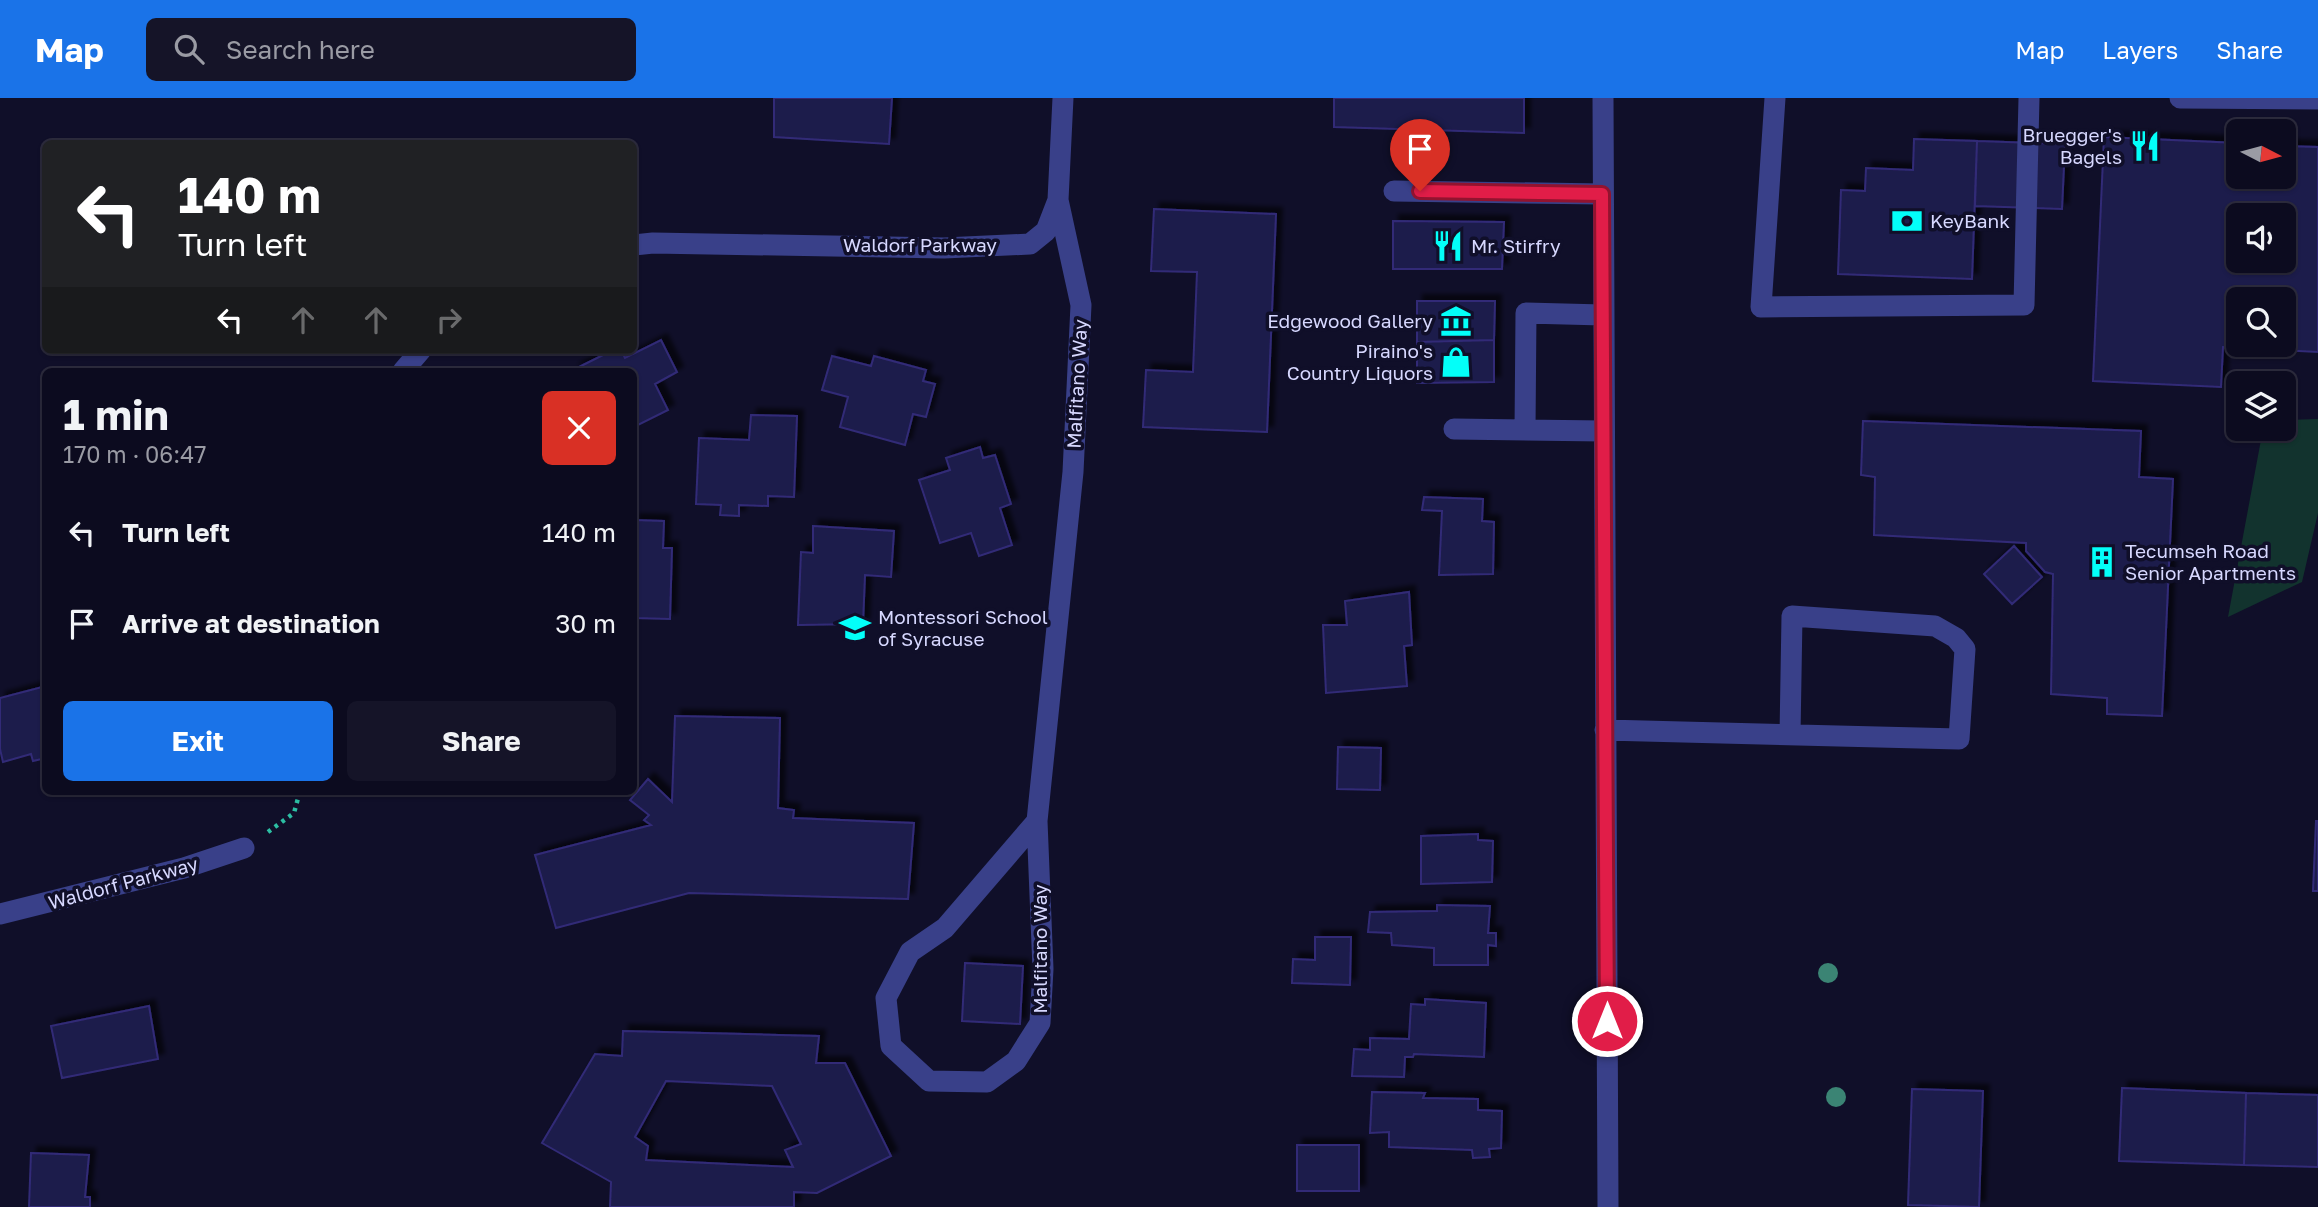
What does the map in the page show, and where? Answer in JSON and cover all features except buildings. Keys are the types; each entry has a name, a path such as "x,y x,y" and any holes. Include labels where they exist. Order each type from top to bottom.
{"street":[{"name":"Waldorf Parkway","path":"643,244 944,248 1030,244 1046,231 1058,200 1063,98"},
{"path":"1603,98 1608,1207"},
{"path":"1775,98 1761,307 2024,305 2029,98"},
{"path":"2180,98 2318,99"},
{"path":"1394,191 1602,194"},
{"name":"Malfitano Way","path":"1037,821 946,929 910,952 886,998 891,1046 929,1081 987,1082 1016,1061 1040,1023 1043,969 1037,821 1073,472 1081,305 1058,200"},
{"path":"1525,430 1526,313 1603,315"},
{"path":"406,368 418,354"},
{"path":"1454,429 1603,431"},
{"path":"1605,730 1790,735 1959,739 1965,649 1956,638 1935,626 1792,616 1790,735"},
{"name":"Waldorf Parkway","path":"0,914 184,868 244,848"}],"path":[{"path":"244,848 295,813 299,795"}],"green space":[{"path":"2318,419 2318,513 2302,582 2228,617 2261,441 2296,441 2296,420"}],"place":[{"name":"Bruegger's Bagels","path":"2145,146"},
{"name":"KeyBank","path":"1907,221"},
{"name":"Mr. Stirfry","path":"1448,246"},
{"name":"Edgewood Gallery","path":"1456,321"},
{"name":"Piraino's Country Liquors","path":"1456,362"},
{"name":"Tecumseh Road Senior Apartments","path":"2102,562"},
{"name":"Montessori School of Syracuse","path":"855,628"}],"route":[{"path":"1420,191 1602,194 1607,1021"}]}
